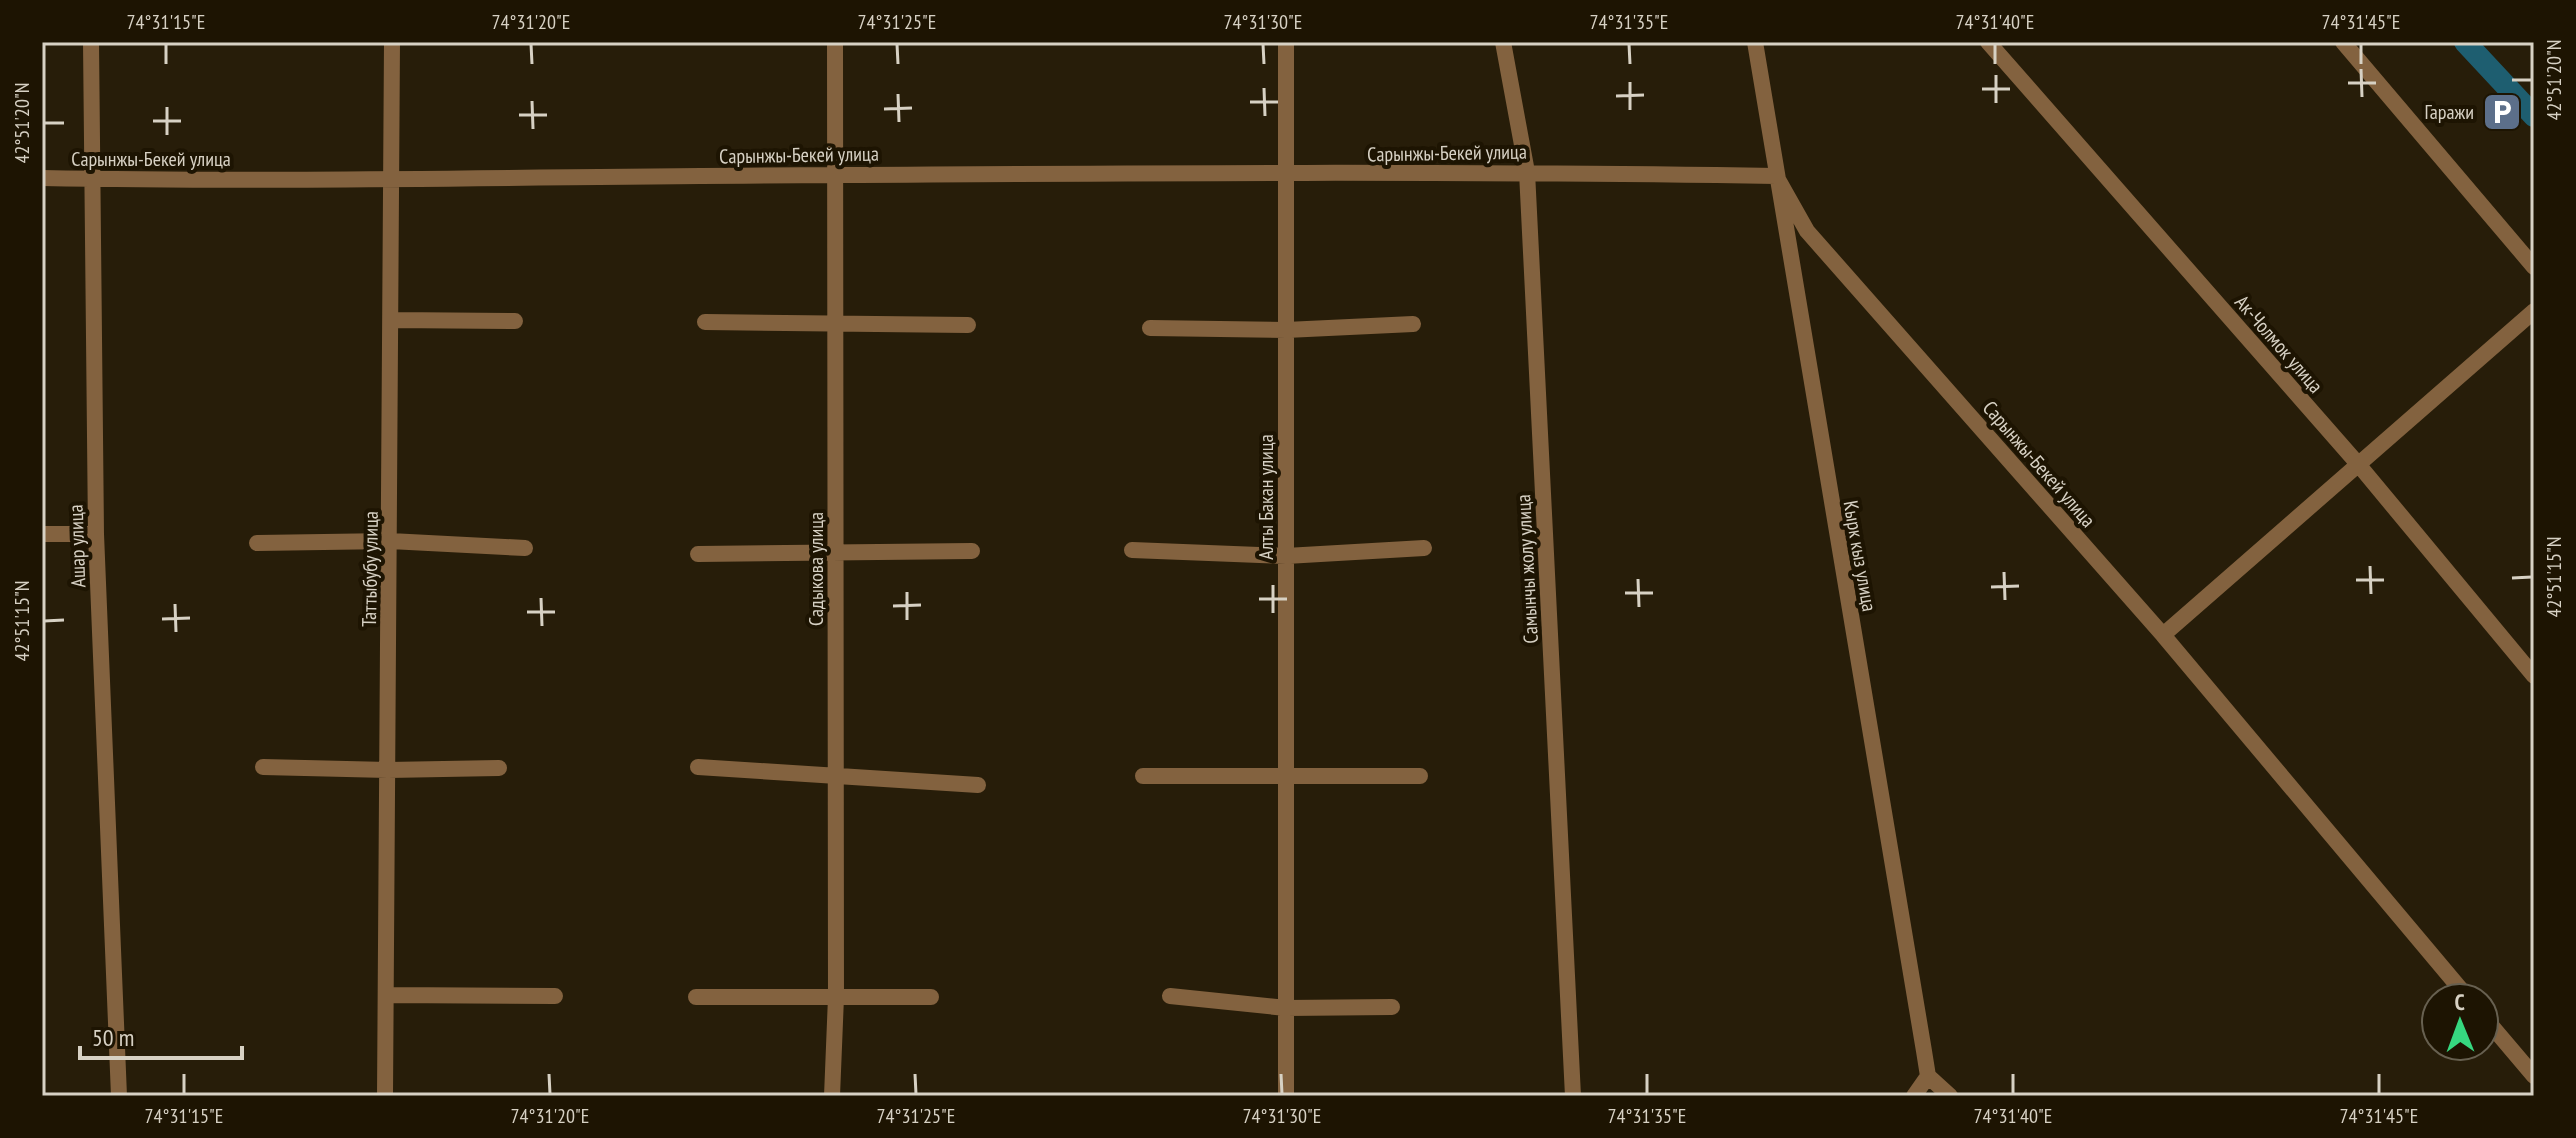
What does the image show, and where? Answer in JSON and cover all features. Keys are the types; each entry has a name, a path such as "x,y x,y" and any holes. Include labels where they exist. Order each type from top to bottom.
{"street":[{"name":"Ашар улица","path":"91,42 96,534 119,1096"},
{"name":"Таттыбубу улица","path":"385,1096 392,42"},
{"name":"Садыкова улица","path":"832,1096 836,997 835,42"},
{"name":"Алты Бакан улица","path":"1286,42 1286,1096"},
{"name":"Самынчы жолу улица","path":"1503,42 1527,172 1573,1096"},
{"name":"Кырк кыз улица","path":"1755,42 1928,1076"},
{"name":"Ак-Чолмок улица","path":"1988,42 2358,464 2534,676"},
{"path":"2343,42 2534,267"},
{"name":"Сарынжы-Бекей улица","path":"42,178 393,180 1527,172 1776,176 1807,231 2163,635 2455,982"},
{"path":"2163,635 2534,311"},
{"path":"392,320 515,321"},
{"path":"705,322 968,325"},
{"path":"1150,328 1286,330 1413,324"},
{"path":"42,534 96,534"},
{"path":"257,543 390,541 525,548"},
{"path":"1132,550 1286,556 1424,548"},
{"path":"698,554 972,551"},
{"path":"263,767 388,770 499,768"},
{"path":"698,767 978,785"},
{"path":"1143,776 1420,776"},
{"path":"386,995 555,996"},
{"path":"1170,996 1286,1008 1392,1007"},
{"path":"696,997 931,997"},
{"path":"2500,1036 2534,1076"},
{"path":"1914,1096 1928,1076 1950,1096"}],"waterway":[{"path":"2465,42 2534,116"}],"place":[{"name":"Гаражи","path":"2502,112"}]}
